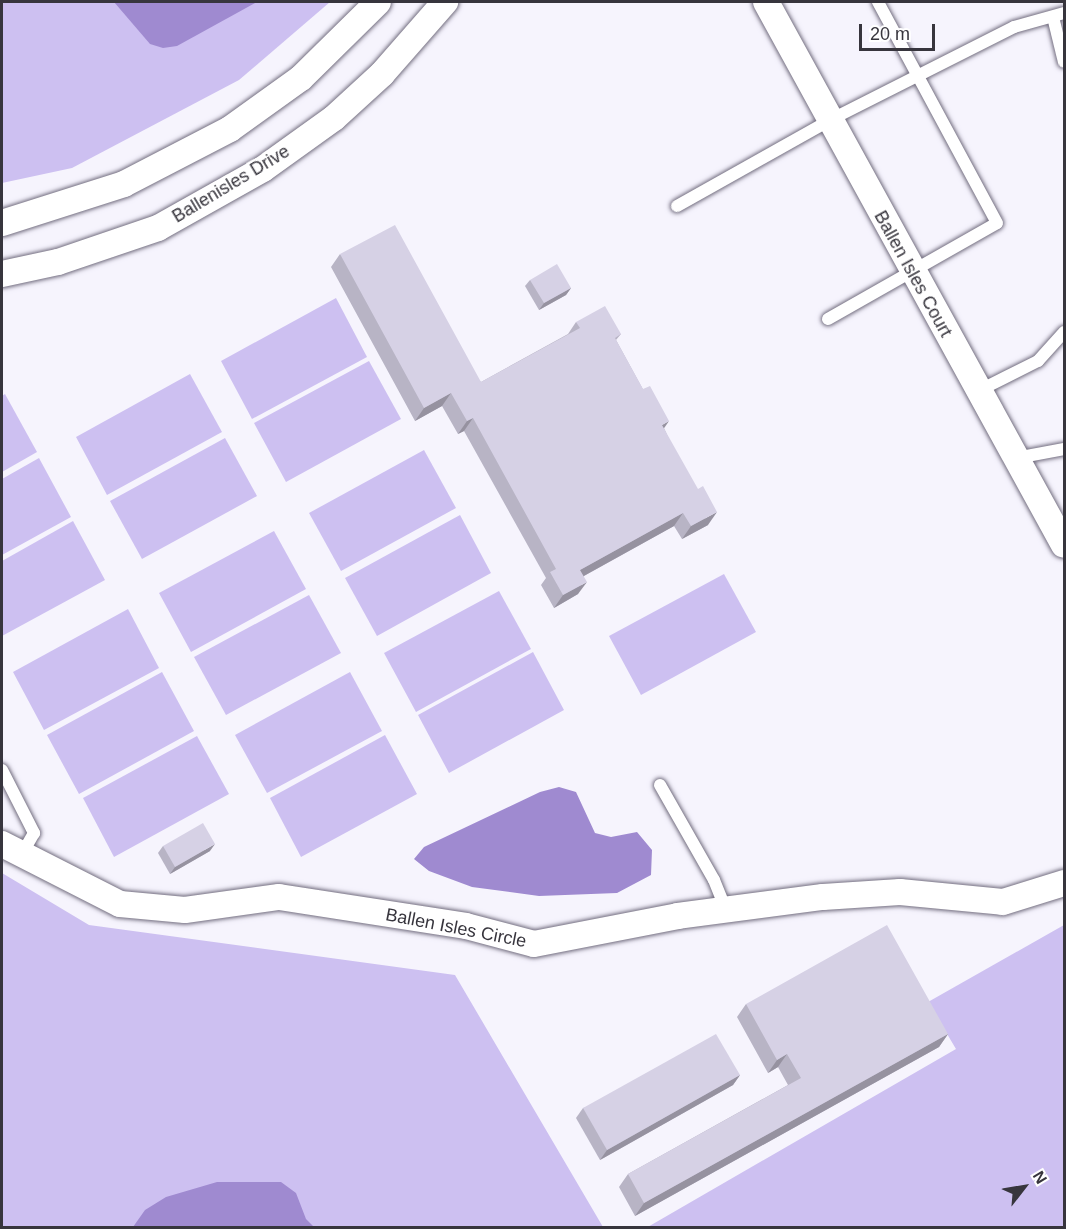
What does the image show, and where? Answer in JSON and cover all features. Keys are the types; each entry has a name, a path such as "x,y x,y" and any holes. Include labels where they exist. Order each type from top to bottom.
{"street":[{"path":"2,223 124,184 230,129 302,78 378,2"},
{"name":"Ballenisles Drive","path":"2,274 58,262 158,228 263,169 350,104 382,74 445,2"},
{"name":"Ballen Isles Court","path":"766,2 910,270 1065,545"},
{"name":"Ballen Isles Circle","path":"12,849 120,904 185,910 279,897 466,926 534,944 726,910 900,892 1003,902 1065,883"}],"lane":[{"path":"828,319 910,270 997,223 878,2"},
{"path":"677,206 830,120 1014,27 1059,15 1065,62"},
{"path":"978,391 1038,361 1065,332"},
{"path":"1016,458 1065,448"},
{"path":"2,770 34,833 12,849"},
{"path":"660,785 714,880 726,910"}],"shaded area":[{"path":"2,2 330,2 239,80 72,168 2,183"},
{"path":"114,2 257,2 177,46 163,48 150,44"},
{"path":"336,298 367,357 252,419 221,361"},
{"path":"369,361 401,419 286,482 254,423"},
{"path":"190,374 222,432 107,495 76,437"},
{"path":"5,394 37,452 2,472 2,396"},
{"path":"225,438 257,496 142,559 110,501"},
{"path":"424,450 456,508 341,571 309,513"},
{"path":"39,458 71,517 2,555 2,479"},
{"path":"460,515 491,573 377,636 345,578"},
{"path":"73,521 105,580 2,636 2,561"},
{"path":"274,531 306,589 191,652 159,593"},
{"path":"724,574 756,632 641,695 609,636"},
{"path":"499,591 531,649 416,712 384,653"},
{"path":"309,595 341,653 226,715 194,657"},
{"path":"128,609 159,668 44,730 13,672"},
{"path":"533,652 564,710 449,773 418,715"},
{"path":"162,672 194,731 79,794 47,735"},
{"path":"350,672 382,731 267,793 235,735"},
{"path":"385,735 417,794 301,857 270,798"},
{"path":"197,736 229,794 114,857 83,798"},
{"path":"559,787 576,792 595,833 611,837 637,832 652,850 651,875 617,893 539,896 472,887 429,871 414,859 424,847 540,792"},
{"path":"2,873 89,925 455,975 603,1227 2,1227"},
{"path":"1064,925 1064,1227 646,1228 956,1049 928,1002"},
{"path":"217,1182 281,1182 296,1193 306,1219 314,1227 133,1227 145,1210 166,1197"}],"building":[{"path":"395,225 481,382 580,328 576,322 605,306 621,334 615,338 643,389 650,386 669,421 662,425 698,489 703,486 717,512 691,526 683,513 580,570 587,582 563,595 550,572 556,569 473,418 467,421 451,393 424,408 340,254"},
{"path":"557,264 571,288 544,303 530,280"},
{"path":"203,823 215,844 175,867 163,846"},
{"path":"887,925 948,1034 644,1203 628,1174 801,1078 787,1054 777,1060 746,1004"},
{"path":"716,1034 740,1075 607,1150 583,1108"}]}
